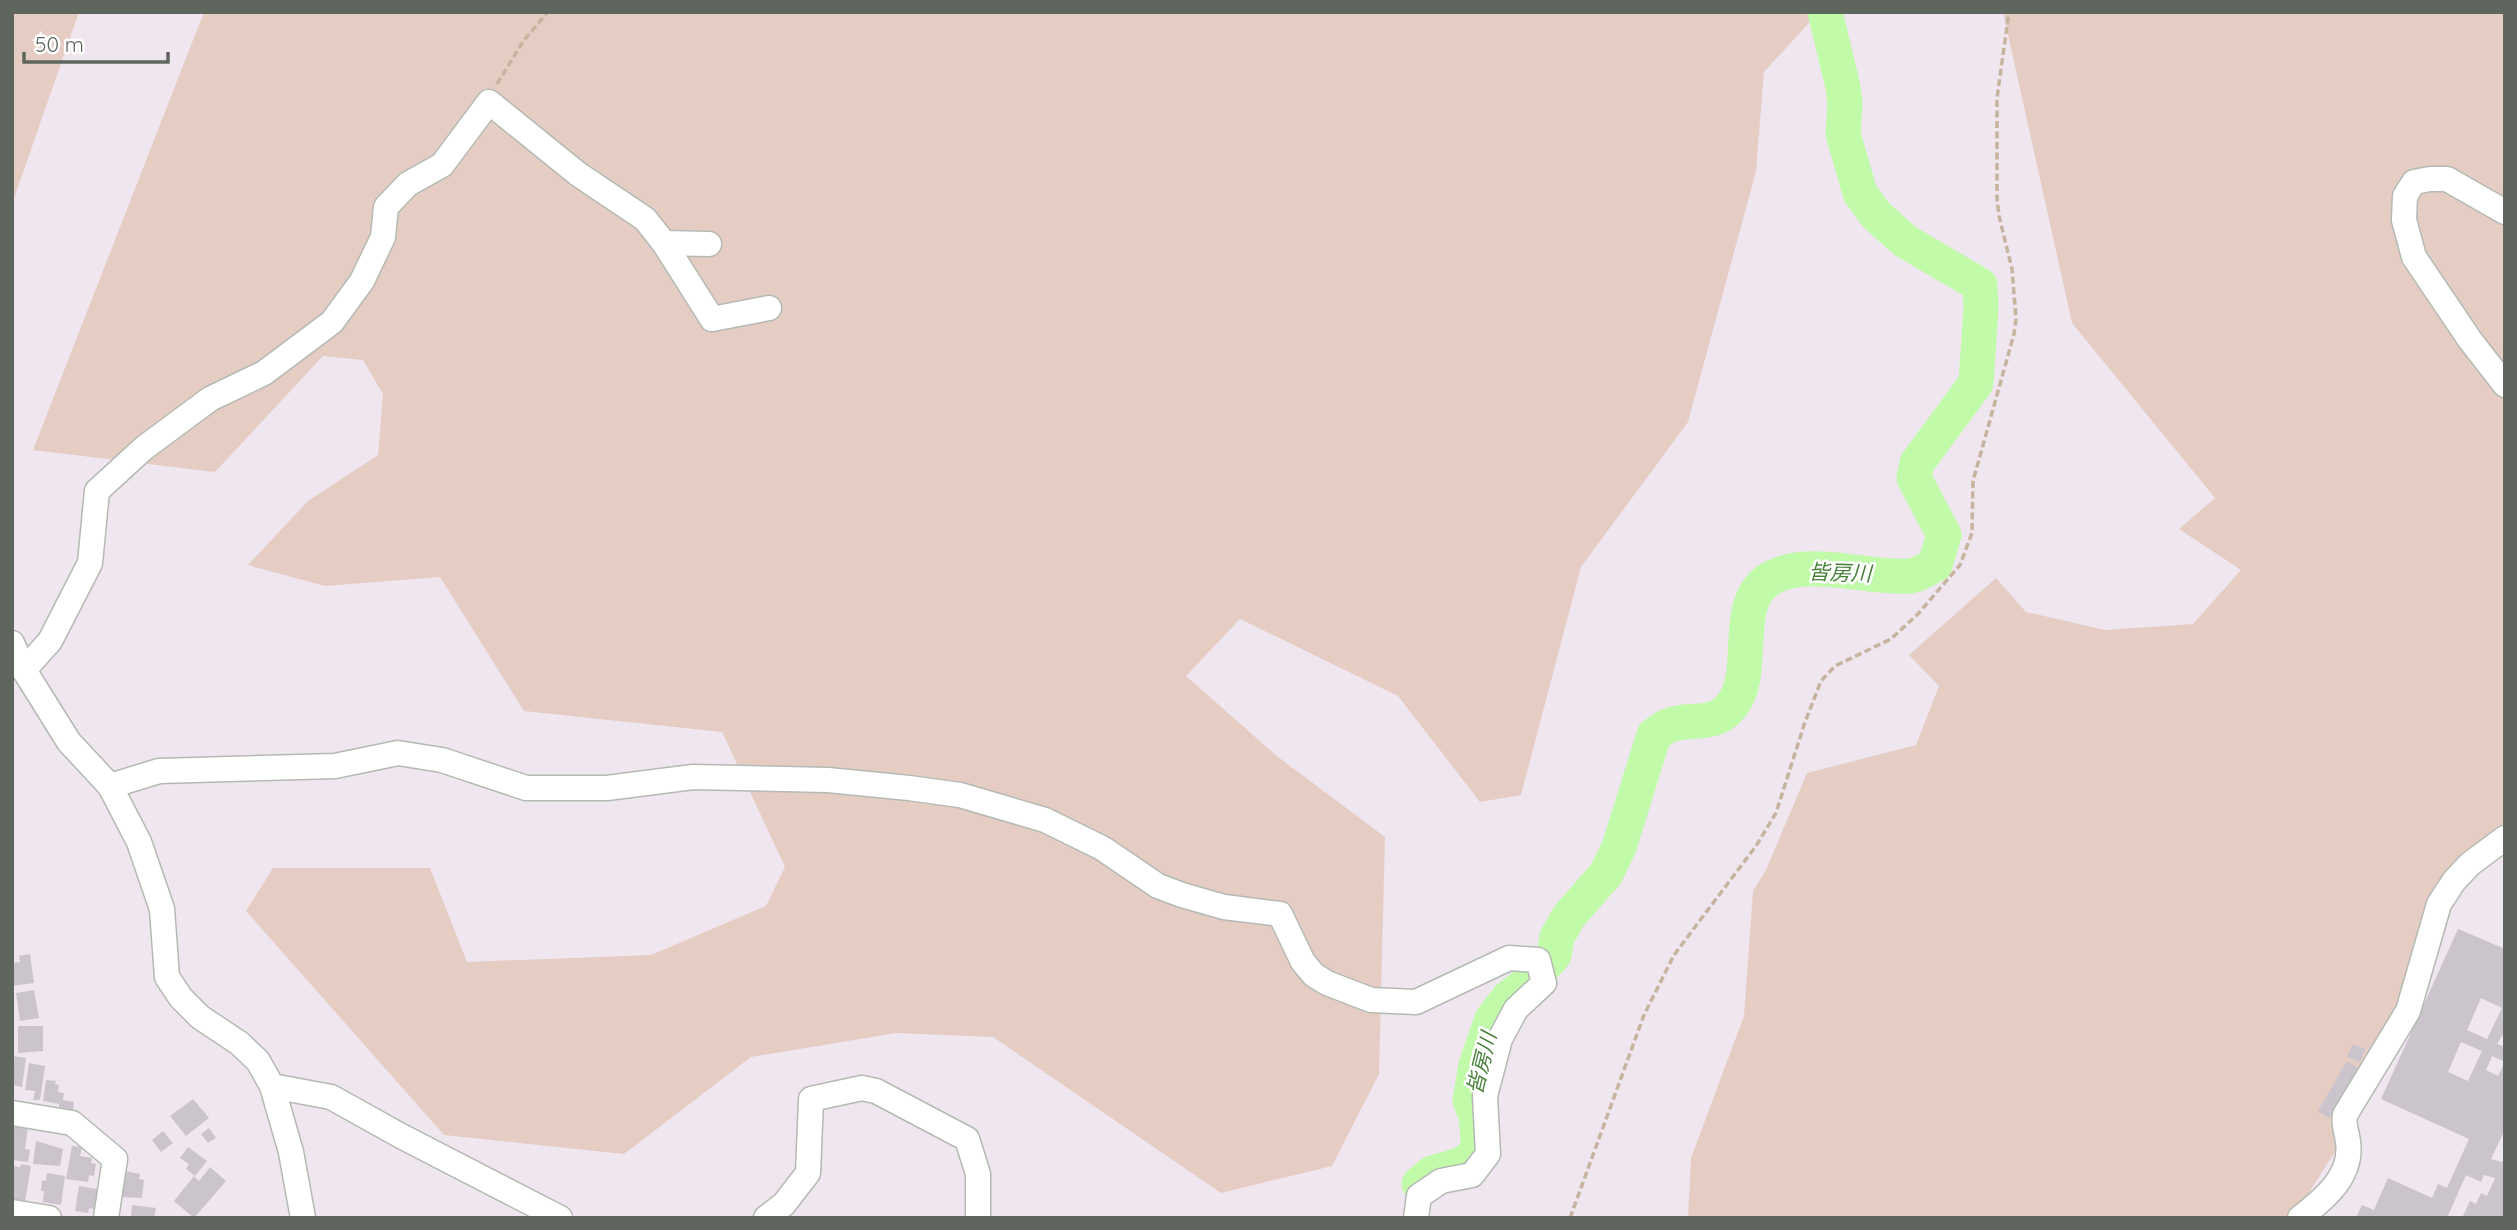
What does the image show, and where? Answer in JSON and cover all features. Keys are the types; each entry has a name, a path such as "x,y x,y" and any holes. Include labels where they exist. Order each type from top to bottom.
{"street":[{"path":"24,670 50,641 90,564 97,491 144,448 210,398 264,373 331,322 362,281 383,237 386,207 408,184 442,165 489,102 578,174 645,219 664,243 712,319 769,308"},
{"path":"2505,212 2447,179 2430,178 2414,182 2405,196 2404,220 2414,257 2470,340 2505,385"},
{"path":"664,243 709,244"},
{"path":"12,643 24,670 69,742 110,786 139,842 162,909 167,977 181,998 200,1017 239,1042 258,1061 272,1086 291,1152 303,1218"},
{"path":"110,786 159,771 335,766 398,753 442,760 526,788 607,788 692,777 828,780 909,788 960,795 1045,820 1102,848 1158,886 1182,895 1224,906 1280,914 1303,962 1314,975 1327,983 1371,1000 1416,1002 1509,958 1538,960 1544,983 1516,1009 1500,1039 1485,1096 1488,1154 1472,1174 1441,1181 1419,1196 1416,1218"},
{"path":"2301,1218 2329,1195 2338,1183 2347,1153 2348,1143 2343,1127 2345,1115 2408,1011 2439,904 2454,881 2470,864 2505,838"},
{"path":"272,1086 331,1097 560,1218"},
{"path":"766,1218 784,1204 807,1173 811,1099 862,1088 876,1091 967,1139 978,1174 978,1218"},
{"path":"12,1113 72,1123 115,1159 106,1218"},
{"path":"12,1212 49,1218"}],"path":[{"path":"489,102 500,77 524,40 548,12"},
{"path":"1570,1218 1644,1015 1674,954 1756,846 1776,813 1821,681 1835,666 1891,639 1919,614 1960,565 1972,533 1973,481 2016,319 2011,269 1997,199 1997,98 2009,12"}],"shaded area":[{"path":"12,12 79,12 12,204"},
{"path":"204,12 1819,12 1764,72 1756,171 1688,422 1581,567 1521,795 1480,802 1398,696 1240,619 1186,676 1278,757 1385,837 1379,1074 1332,1166 1221,1193 993,1037 896,1033 751,1057 624,1154 444,1135 246,911 273,868 430,868 467,962 651,955 766,906 785,867 722,732 524,711 440,577 325,586 248,565 308,501 378,455 383,394 363,360 323,356 215,472 33,450"},
{"path":"2003,12 2505,12 2505,842 2458,882 2340,1144 2293,1218 1688,1218 1691,1158 1744,1016 1753,891 1766,870 1807,773 1916,745 1939,686 1909,655 1996,578 2026,612 2105,630 2193,624 2241,570 2179,529 2215,498 2072,323"}],"building":[{"path":"2458,929 2505,949 2505,1031 2497,1044 2505,1047 2505,1062 2505,1129 2491,1159 2502,1162 2505,1157 2505,1218 2462,1218 2470,1201 2476,1204 2481,1193 2487,1196 2495,1178 2484,1175 2481,1182 2466,1175 2447,1218 2356,1218 2362,1205 2374,1210 2388,1178 2432,1198 2438,1184 2447,1188 2469,1139 2381,1099","holes":["2481,998 2502,1008 2487,1039 2467,1030","2461,1042 2482,1051 2468,1081 2448,1072","2492,1056 2505,1062 2498,1076 2486,1070"]},
{"path":"30,954 34,983 12,986 12,963 20,962 19,956"},
{"path":"34,990 39,1018 20,1021 16,993"},
{"path":"18,1026 43,1026 43,1051 18,1053"},
{"path":"2353,1044 2365,1049 2360,1062 2347,1057"},
{"path":"12,1056 26,1058 22,1087 12,1085"},
{"path":"2347,1061 2358,1068 2329,1118 2318,1111"},
{"path":"29,1063 45,1066 40,1100 33,1100 35,1091 25,1090"},
{"path":"46,1080 56,1081 55,1084 59,1085 58,1092 64,1093 63,1100 74,1102 73,1110 43,1101"},
{"path":"193,1099 209,1118 186,1136 170,1116"},
{"path":"12,1125 28,1127 25,1149 30,1150 28,1162 12,1160"},
{"path":"209,1128 216,1138 208,1143 201,1134"},
{"path":"163,1131 173,1143 161,1152 152,1140"},
{"path":"36,1141 63,1149 60,1166 33,1164"},
{"path":"72,1146 82,1147 80,1156 92,1158 91,1163 96,1164 94,1176 89,1175 88,1182 66,1179"},
{"path":"188,1147 207,1161 195,1176 186,1169 189,1164 180,1158"},
{"path":"21,1164 31,1166 25,1202 12,1201 12,1166 20,1167"},
{"path":"210,1167 226,1181 194,1218 174,1201 194,1176 199,1181"},
{"path":"125,1171 140,1174 139,1179 144,1180 142,1198 121,1197"},
{"path":"47,1173 65,1176 61,1205 43,1202 42,1180 46,1181"},
{"path":"79,1186 97,1189 97,1194 101,1194 99,1204 95,1203 94,1209 89,1208 88,1213 75,1211"},
{"path":"132,1205 156,1208 154,1218 131,1218"}],"waterway":[{"name":"皆房川","path":"1419,1184 1432,1173 1463,1164 1479,1151 1476,1115 1470,1101 1476,1065 1492,1019 1508,998 1528,983 1554,955 1557,937 1569,916 1606,874 1619,847 1654,735 1677,723 1718,717 1732,705 1743,675 1747,622 1757,591 1768,580 1801,569 1911,576 1935,565 1944,535 1914,478 1917,463 1976,383 1980,285 1905,241 1876,215 1860,193 1843,134 1843,87 1825,12"}]}
